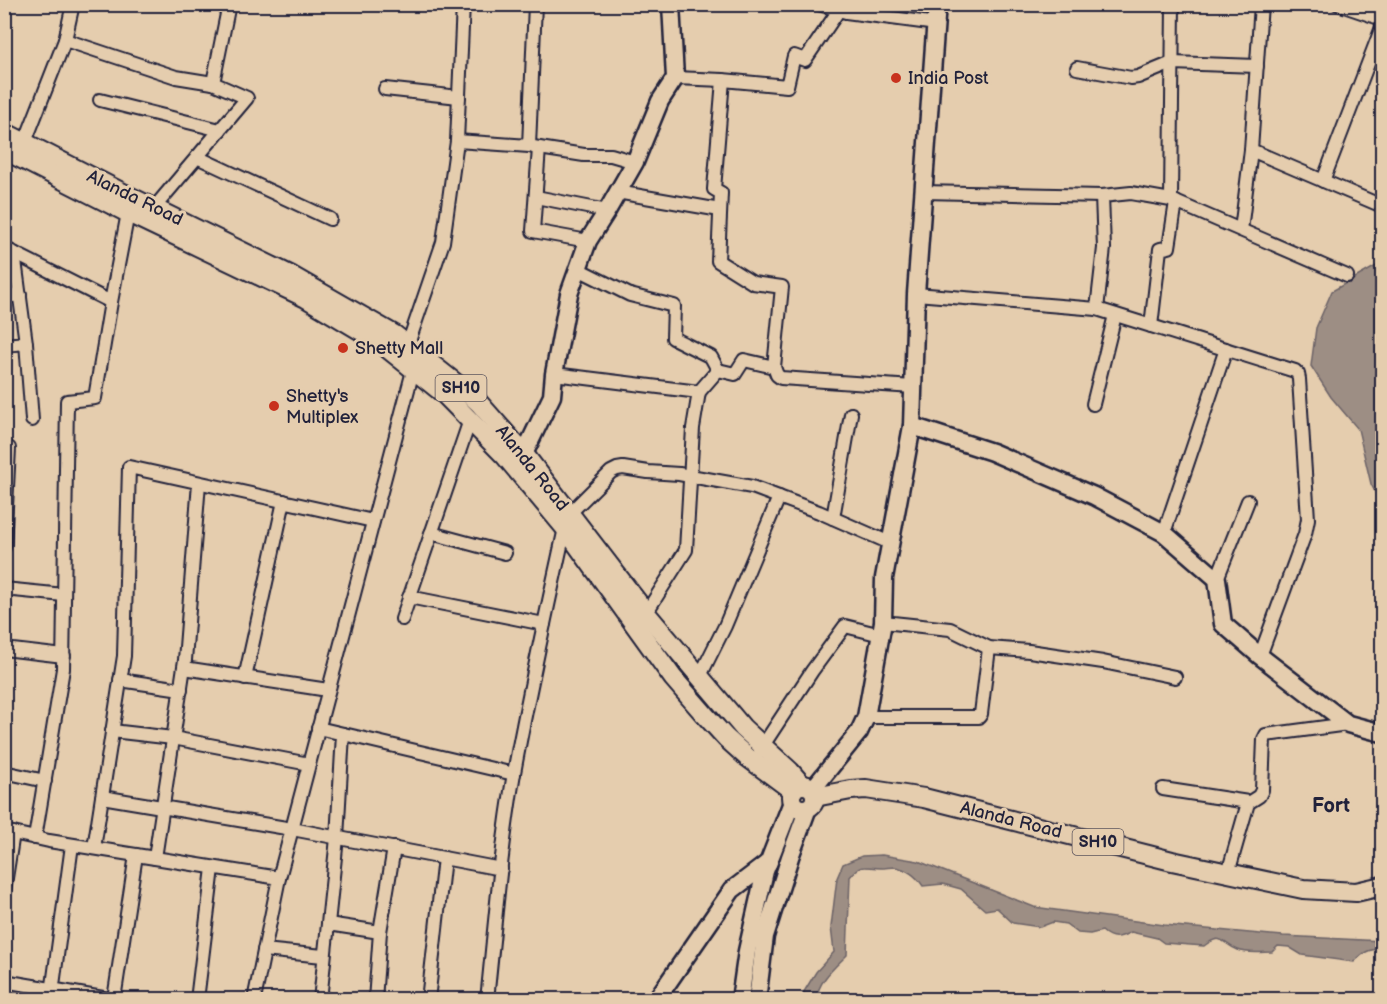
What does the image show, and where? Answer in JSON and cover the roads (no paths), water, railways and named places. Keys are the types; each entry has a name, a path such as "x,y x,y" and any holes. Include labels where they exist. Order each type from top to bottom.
{"main road":[{"name":"Alanda Road","path":"4,132 292,276 339,310"},
{"name":"Alanda Road","path":"4,150 128,213 296,293 395,334 411,357 470,420 513,450"},
{"name":"Alanda Road","path":"411,357 479,403 567,521 673,678 726,738 757,753 804,795 866,789 924,798 1172,861 1303,888 1356,892 1383,886"},
{"name":"Alanda Road","path":"567,521 743,728 757,753"}],"street":[{"path":"25,142 65,40 73,4"},
{"path":"213,83 229,4"},
{"path":"254,999 291,829 373,521 411,357 443,242 457,141 463,4"},
{"path":"535,4 536,197 533,231 588,241"},
{"path":"513,450 552,396 569,294 588,241 635,162 660,100 675,78 671,4"},
{"path":"819,4 846,12 937,24"},
{"path":"740,999 747,951 769,862 804,795 859,732 866,717 882,628 884,578 912,426 916,294 937,4"},
{"path":"1151,326 1160,249 1169,247 1174,201 1173,4"},
{"path":"1241,230 1251,150 1261,4"},
{"path":"1338,4 1383,19"},
{"path":"675,78 787,86 794,56 806,60 839,10"},
{"path":"1323,181 1383,27"},
{"path":"65,40 176,77 213,83 247,98 154,208"},
{"path":"1077,68 1131,78 1172,63 1257,66"},
{"path":"723,80 714,189 721,194 718,261 753,283 782,287 774,368 777,375 781,378 913,387"},
{"path":"386,89 459,97"},
{"path":"100,100 220,130"},
{"path":"457,141 534,147 584,155 611,155 635,162"},
{"path":"1251,150 1383,206"},
{"path":"196,157 330,219"},
{"path":"617,192 720,210"},
{"path":"923,192 1102,196 1131,193 1174,201 1347,276"},
{"path":"1097,309 1104,248 1102,196"},
{"path":"536,197 607,211"},
{"path":"35,838 64,656 67,400 95,398 128,213"},
{"path":"9,250 111,302"},
{"path":"9,250 20,295 32,420"},
{"path":"578,269 630,295 674,306 673,338 711,357 718,370 735,374 744,360 774,368"},
{"path":"916,294 1097,309 1295,371 1298,374 1307,526 1260,656"},
{"path":"4,297 20,295"},
{"path":"1093,405 1115,315"},
{"path":"4,345 26,343"},
{"path":"1164,533 1226,349"},
{"path":"646,613 686,550 693,428 699,392 718,370"},
{"path":"554,374 699,392"},
{"path":"833,518 851,414"},
{"path":"402,619 470,420"},
{"path":"912,426 992,452 1094,496 1164,533 1217,579"},
{"path":"4,548 9,448"},
{"path":"94,848 124,656 129,467 373,521"},
{"path":"487,999 514,774 567,521 611,472 623,468 690,476 752,487 891,543"},
{"path":"155,858 184,668 199,483"},
{"path":"700,676 779,497"},
{"path":"244,678 284,501"},
{"path":"1248,501 1217,579 1223,624 1260,656 1348,724 1383,734"},
{"path":"431,533 505,553"},
{"path":"4,589 64,596"},
{"path":"409,597 544,624"},
{"path":"757,753 845,626 950,629 989,648 1029,651 1103,662 1175,676"},
{"path":"866,717 979,717 989,648"},
{"path":"4,649 64,656"},
{"path":"184,668 328,690"},
{"path":"120,680 181,689"},
{"path":"1163,789 1248,802 1259,796 1262,790 1266,735 1348,724"},
{"path":"318,728 514,774"},
{"path":"112,731 173,738 309,765"},
{"path":"320,999 337,838 343,734"},
{"path":"4,772 45,781"},
{"path":"757,999 765,936 790,857 804,795"},
{"path":"102,797 291,829 501,869"},
{"path":"1228,873 1248,802"},
{"path":"5,882 9,832 72,845 279,878"},
{"path":"51,994 72,845"},
{"path":"375,999 380,932 394,849"},
{"path":"4,981 51,994 115,999 136,855"},
{"path":"428,999 444,858"},
{"path":"656,999 732,890 769,862"},
{"path":"196,999 213,867"},
{"path":"328,924 380,932"},
{"path":"264,950 323,956"}],"place":[{"name":"India Post","path":"896,78"},
{"name":"Shetty Mall","path":"343,348"},
{"name":"Shetty's Multiplex","path":"274,406"}],"district":[{"name":"Fort","path":"1331,806"}]}
